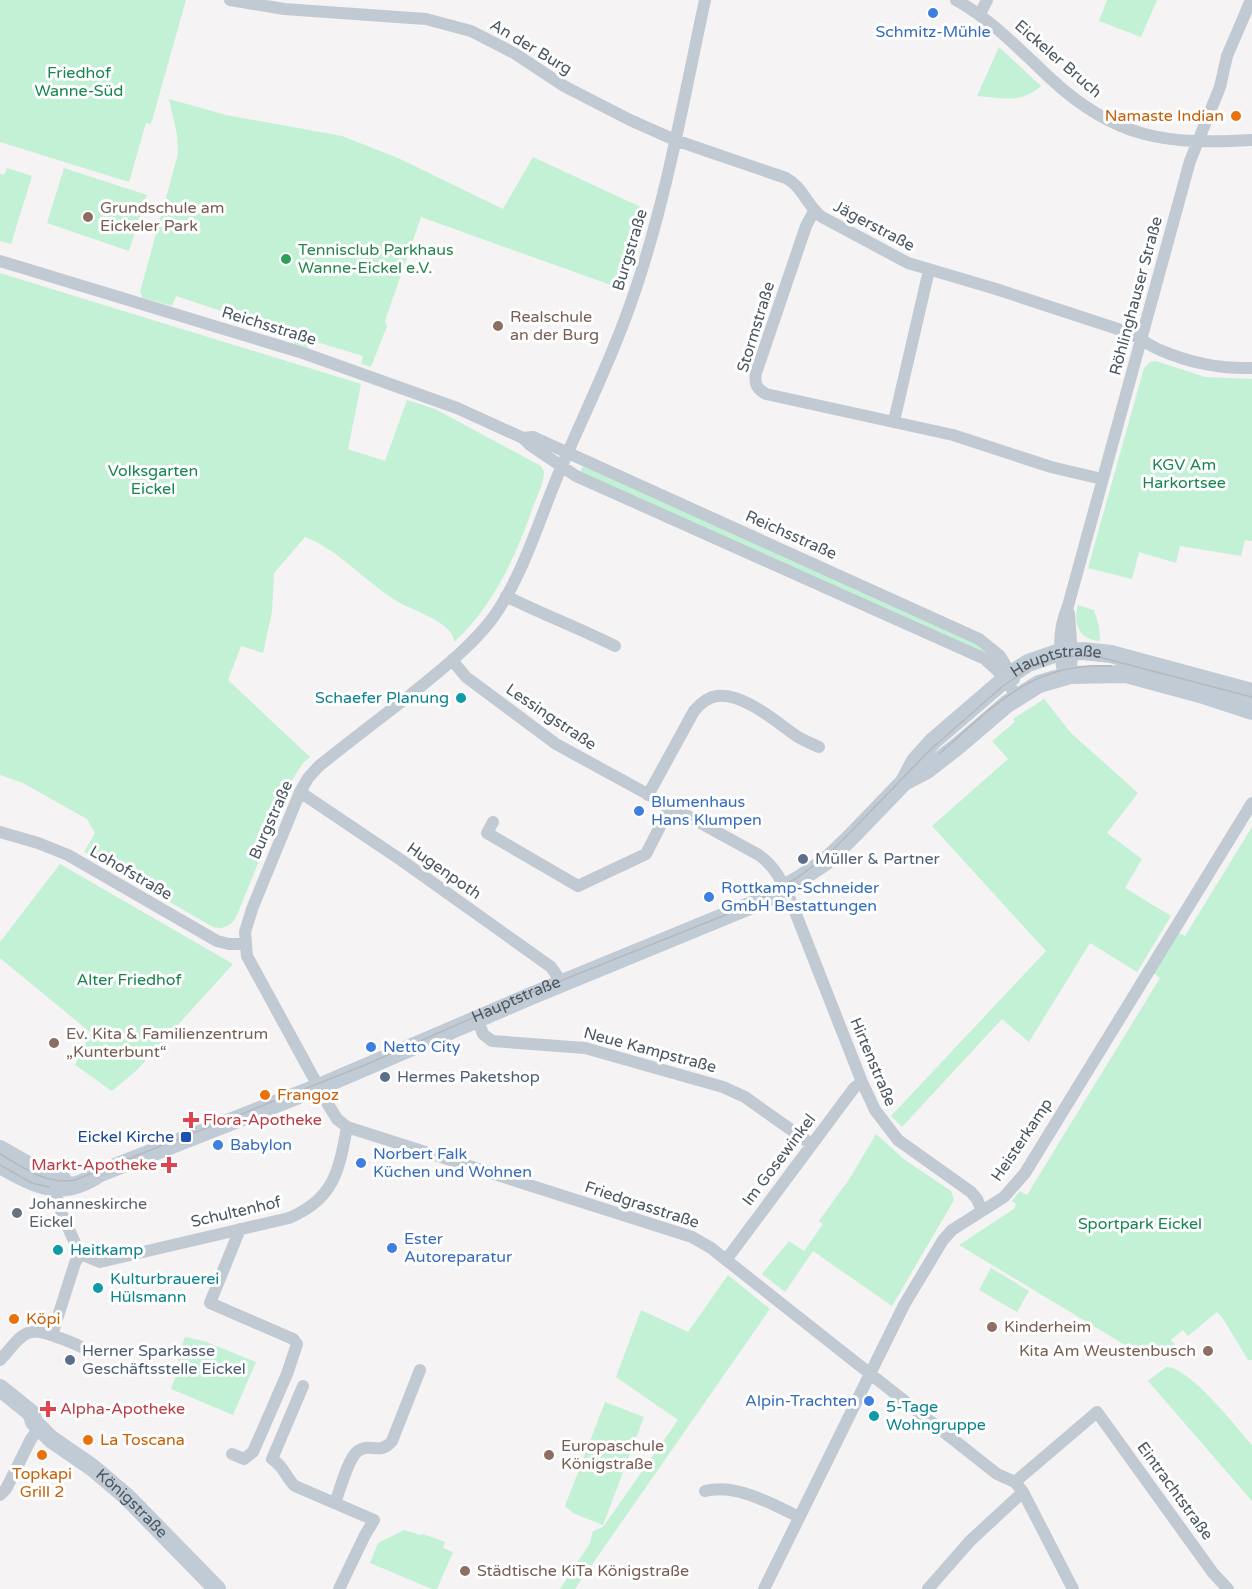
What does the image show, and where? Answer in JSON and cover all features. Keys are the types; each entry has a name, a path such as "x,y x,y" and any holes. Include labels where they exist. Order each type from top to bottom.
{"street":[{"name":"An der Burg","path":"230,0 284,9 426,19 471,31 514,53 570,89 675,140"},
{"path":"361,14 364,0"},
{"name":"Burgstraße","path":"244,944 252,909 300,792 308,778 452,660 481,632 518,574 632,300 656,223 705,0"},
{"name":"Eickeler Bruch","path":"956,0 980,14 1005,34 1063,90 1111,122 1171,141 1252,140"},
{"path":"980,14 987,0"},
{"name":"Röhlinghauser Straße","path":"1067,675 1068,606 1102,479 1190,161 1220,87 1227,56 1251,0"},
{"name":"Jägerstraße","path":"675,140 786,178 798,187 814,211 822,217 899,260 1008,293 1142,338 1160,350 1190,361 1223,368 1252,368"},
{"name":"Stormstraße","path":"814,211 802,237 756,373 755,384 759,390 766,394 953,435 1051,467 1102,479"},
{"name":"Reichsstraße","path":"0,261 303,353 457,408 523,438 576,476 985,659 1008,676"},
{"path":"894,421 929,270"},
{"name":"Reichsstraße","path":"523,438 533,437 979,639 995,650 1019,695"},
{"path":"506,596 615,646"},
{"name":"Hauptstraße","path":"54,1183 100,1173 319,1087 562,983 750,907 785,888 833,854 904,782 915,761 933,741 1008,676 1028,663 1066,651 1111,654 1252,692"},
{"name":"Lessingstraße","path":"452,660 466,677 556,744 759,855 773,866 785,888"},
{"name":"Hauptstraße","path":"904,782 927,770 1019,695 1039,684 1067,675 1135,676 1252,711"},
{"path":"648,795 694,711 701,703 716,696 732,698 752,706 770,716 799,738 819,747"},
{"name":"Hugenpoth","path":"300,792 551,967 562,983"},
{"name":"Heisterkamp","path":"764,1589 903,1305 943,1240 952,1230 1004,1197 1025,1173 1252,803"},
{"path":"494,822 487,833 578,886 646,854 670,807"},
{"name":"Lohofstraße","path":"0,832 68,855 217,941 244,944"},
{"name":"Hirtenstraße","path":"785,888 875,1110 894,1136 908,1149 970,1192 977,1199 982,1211"},
{"path":"244,944 254,972 337,1119 347,1127"},
{"name":"Neue Kampstraße","path":"477,1019 483,1034 492,1041 585,1048 723,1087 745,1097 811,1144"},
{"name":"Im Gosewinkel","path":"726,1260 811,1144 854,1088 862,1082"},
{"name":"Schultenhof","path":"80,1254 100,1262 289,1218 310,1207 330,1186 338,1169 347,1127"},
{"name":"Friedgrasstraße","path":"347,1127 681,1233 701,1242 997,1474 1015,1482"},
{"path":"0,1149 54,1183 62,1214 80,1254 52,1335"},
{"path":"0,1165 32,1183 54,1183"},
{"path":"232,1454 244,1459 253,1452 290,1366 297,1344 293,1339 210,1303 240,1229"},
{"path":"0,1360 28,1331 37,1330 81,1347"},
{"path":"335,1503 356,1452 365,1448 382,1449 392,1442 420,1370"},
{"path":"303,1386 272,1459 285,1471 289,1481 295,1486 374,1520 364,1535 339,1589"},
{"path":"0,1388 33,1415 37,1425 6,1489 0,1495"},
{"path":"0,1399 27,1422 37,1425"},
{"name":"Eintrachtstraße","path":"1015,1482 1097,1412 1213,1573 1228,1589"},
{"name":"Königstraße","path":"37,1425 51,1439 111,1482 217,1589"},
{"path":"1015,1482 1023,1492 1074,1589"},
{"path":"705,1491 717,1488 731,1490 772,1504 799,1517"},
{"path":"928,1589 970,1541 1023,1492"}],"green space":[{"name":"Friedhof Wanne-Süd","path":"0,0 186,0 151,124 146,123 129,182 0,142"},
{"path":"1107,0 1157,0 1141,37 1099,21"},
{"path":"999,47 1041,86 1018,98 977,96"},
{"path":"169,99 226,115 342,136 398,158 503,209 533,157 645,209 622,289 421,217 385,321 387,326 371,367 361,364 363,356 310,340 308,348 294,344 297,336 176,296 172,306 143,298 140,292 178,154 177,134"},
{"path":"7,168 32,176 11,244 0,241 0,174 4,175"},
{"path":"64,168 147,195 129,251 47,223"},
{"name":"Volksgarten Eickel","path":"0,273 361,384 348,449 385,461 407,400 435,409 541,466 544,472 542,485 502,580 480,613 454,642 453,635 441,624 400,603 342,559 305,537 274,573 272,612 263,653 241,646 228,680 310,757 303,763 292,780 237,915 226,926 219,928 211,926 84,852 95,833 87,819 23,783 0,775"},
{"name":"KGV Am Harkortsee","path":"1156,361 1205,377 1252,379 1252,541 1245,540 1241,556 1180,546 1176,563 1139,552 1132,579 1088,568 1144,368 1150,362"},
{"path":"583,466 978,643 996,661 579,474"},
{"path":"1078,605 1094,610 1099,626 1100,641 1087,637 1079,630 1076,619"},
{"path":"1044,699 1071,733 1138,793 1107,833 1142,859 1125,888 1171,916 1137,972 1090,943 1029,1042 1002,1019 902,1127 891,1116 1046,951 932,826 1008,759 992,741 1015,722 1013,719"},
{"name":"Sportpark Eickel","path":"1252,827 1252,1360 1248,1360 1217,1312 1188,1336 1183,1330 1171,1340 1176,1346 1162,1351 1150,1360 959,1245 1014,1209 1016,1204 1012,1201 1020,1191 1027,1195 1160,978 1153,973 1177,932 1185,936"},
{"name":"Alter Friedhof","path":"60,864 233,964 137,1070 112,1091 75,1065 91,1033 0,958 0,942"},
{"path":"876,1134 905,1160 951,1191 954,1200 892,1306 813,1251 785,1292 762,1274 789,1241 804,1251 823,1224 819,1221 850,1178"},
{"path":"991,1268 1029,1291 1017,1312 979,1290"},
{"path":"728,1275 770,1309 575,1589 560,1589 590,1543 593,1531 603,1527 678,1420 616,1377 641,1310 688,1332"},
{"path":"185,1337 204,1341 256,1362 233,1415 171,1389 179,1367 178,1356"},
{"path":"1166,1367 1176,1369 1187,1376 1252,1445 1252,1501 1148,1381"},
{"path":"605,1402 644,1417 603,1525 573,1513 565,1506"},
{"path":"404,1530 445,1542 443,1548 453,1552 437,1589 432,1589 370,1563 378,1543"}],"tram line":[{"path":"0,1154 45,1178 75,1180 365,1065 530,993 728,914 800,876 831,852 931,749 1003,686 1031,667 1057,658 1095,656 1252,697"},
{"path":"939,754 996,704 1036,679 1058,671 1083,666 1111,666"},
{"path":"0,1165 32,1183 49,1187"}],"place":[{"name":"Schmitz-Mühle","path":"933,13"},
{"name":"Namaste Indian","path":"1236,116"},
{"name":"Grundschule am Eickeler Park","path":"88,217"},
{"name":"Tennisclub Parkhaus Wanne-Eickel e.V.","path":"286,259"},
{"name":"Realschule an der Burg","path":"498,326"},
{"name":"Schaefer Planung","path":"461,698"},
{"name":"Blumenhaus Hans Klumpen","path":"639,811"},
{"name":"Müller & Partner","path":"803,859"},
{"name":"Rottkamp-Schneider GmbH Bestattungen","path":"709,897"},
{"name":"Ev. Kita & Familienzentrum „Kunterbunt“","path":"54,1043"},
{"name":"Netto City","path":"371,1047"},
{"name":"Hermes Paketshop","path":"385,1077"},
{"name":"Frangoz","path":"265,1095"},
{"name":"Flora-Apotheke","path":"191,1120"},
{"name":"Eickel Kirche","path":"186,1137"},
{"name":"Babylon","path":"218,1145"},
{"name":"Norbert Falk Küchen und Wohnen","path":"361,1163"},
{"name":"Markt-Apotheke","path":"169,1165"},
{"name":"Johanneskirche Eickel","path":"17,1213"},
{"name":"Ester Autoreparatur","path":"392,1248"},
{"name":"Heitkamp","path":"58,1250"},
{"name":"Kulturbrauerei Hülsmann","path":"98,1288"},
{"name":"Köpi","path":"14,1319"},
{"name":"Kinderheim","path":"992,1327"},
{"name":"Kita Am Weustenbusch","path":"1208,1351"},
{"name":"Herner Sparkasse Geschäftsstelle Eickel","path":"70,1360"},
{"name":"Alpin-Trachten","path":"869,1401"},
{"name":"Alpha-Apotheke","path":"48,1409"},
{"name":"5-Tage Wohngruppe","path":"874,1416"},
{"name":"La Toscana","path":"88,1440"},
{"name":"Topkapi Grill 2","path":"42,1455"},
{"name":"Europaschule Königstraße","path":"549,1455"},
{"name":"Städtische KiTa Königstraße","path":"465,1571"}]}
